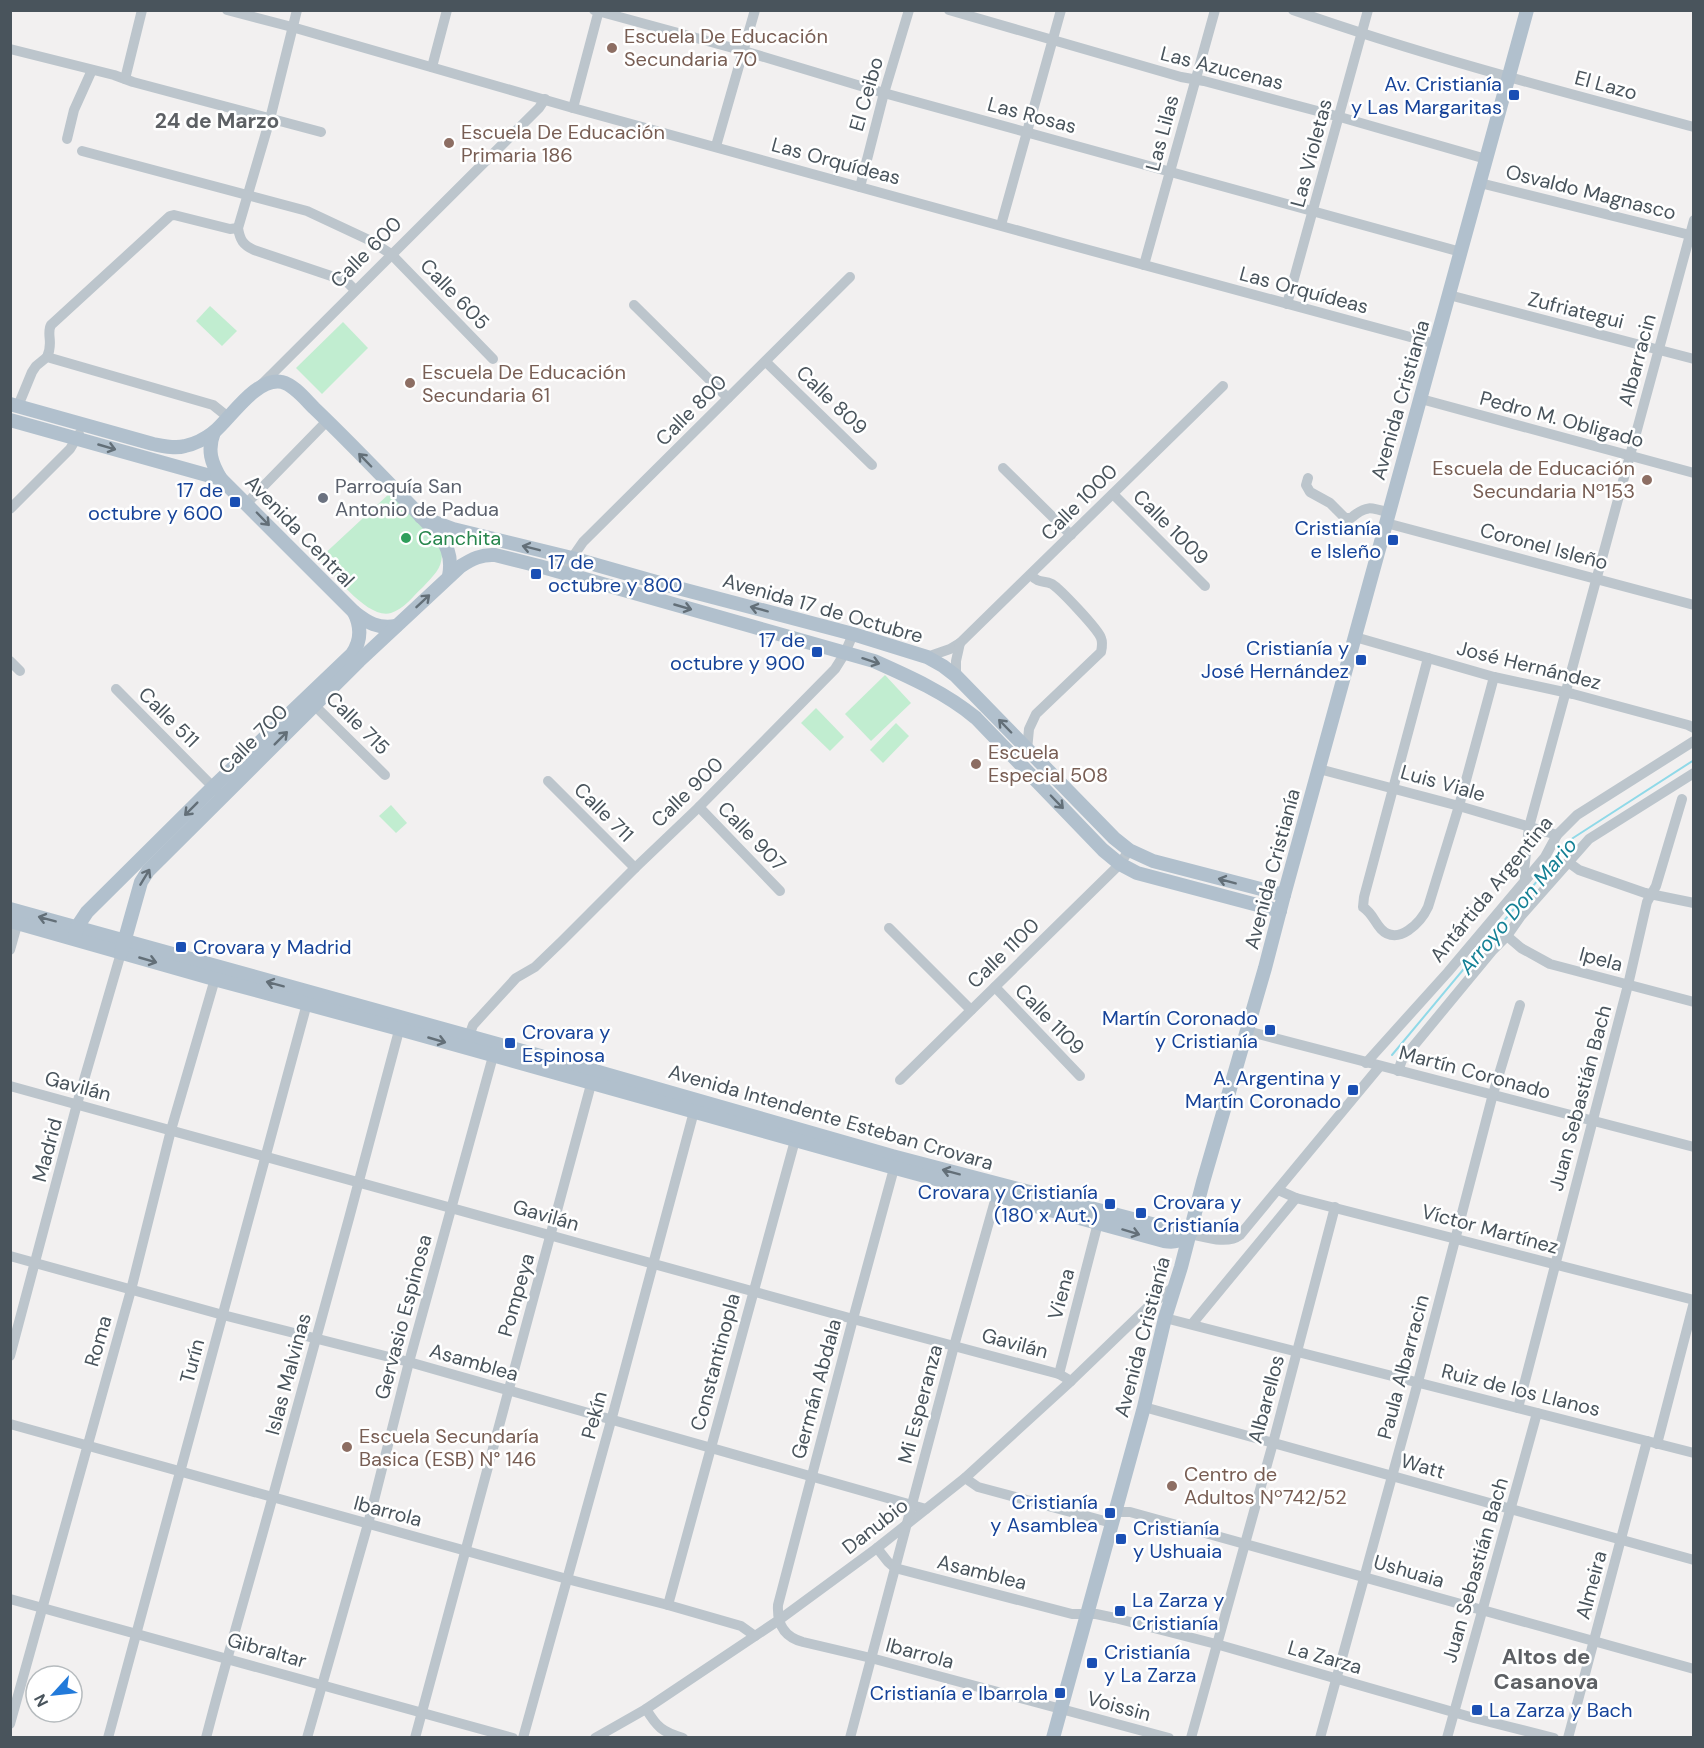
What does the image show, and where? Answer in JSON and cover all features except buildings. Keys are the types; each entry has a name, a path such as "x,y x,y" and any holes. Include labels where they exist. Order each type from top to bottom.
{"main road":[{"name":"Avenida Cristianía","path":"1053,1737 1144,1407 1166,1315 1247,1031 1527,10"},
{"path":"254,392 272,382 284,382 293,388 444,543 450,560 449,576"},
{"name":"Calle 600","path":"214,432 254,392"},
{"path":"14,405 80,432 221,478"},
{"path":"10,420 175,447 190,445 214,432"},
{"name":"Avenida Central","path":"214,432 210,446 211,460 221,478 354,612 372,625 387,628 396,626"},
{"name":"Avenida 17 de Octubre","path":"421,517 453,529 572,558 853,634 927,657 956,676 1128,850 1153,861 1284,896"},
{"name":"Avenida 17 de Octubre","path":"449,576 470,560 495,555 874,661 910,677 964,708 1103,850 1120,864 1148,876 1280,911"},
{"name":"Calle 700","path":"76,934 87,912 218,791 310,701 449,576"},
{"name":"Calle 700","path":"310,701 358,644 360,627 354,612"},
{"name":"Calle 700","path":"123,947 144,876 218,791"},
{"name":"Avenida Intendente Esteban Crovara","path":"15,917 896,1163 998,1190 1190,1234"},
{"name":"Avenida Intendente Esteban Crovara","path":"401,1024 469,1036 495,1050"},
{"name":"Avenida Intendente Esteban Crovara","path":"998,1190 1098,1223 1174,1243 1190,1234"}],"street":[{"path":"126,79 142,10"},
{"name":"Las Orquídeas","path":"226,10 432,66 573,108 1436,344"},
{"path":"297,10 270,119 238,228 240,238 249,248 346,281 355,290"},
{"path":"432,66 447,10"},
{"path":"717,146 755,10"},
{"name":"El Ceibo","path":"860,187 884,93 909,10"},
{"name":"Las Azucenas","path":"949,10 1181,77 1340,117 1486,159"},
{"path":"1001,225 1061,10"},
{"name":"Las Lilas","path":"1144,265 1215,10"},
{"name":"El Lazo","path":"1293,10 1362,34 1509,78 1694,127"},
{"name":"Las Violetas","path":"1287,304 1368,10"},
{"path":"573,108 598,11"},
{"name":"Las Rosas","path":"598,11 1027,133 1461,252"},
{"path":"10,49 321,132"},
{"path":"67,139 74,110 92,70"},
{"name":"Calle 600","path":"254,392 539,108 545,99"},
{"name":"Calle 605","path":"82,151 319,215 369,240 391,254 493,359"},
{"name":"Osvaldo Magnasco","path":"1480,183 1691,235"},
{"path":"14,405 36,366 47,357 51,344 48,332 51,325 170,216 174,215 230,229 238,228"},
{"name":"Albarracin","path":"1596,579 1694,220"},
{"name":"Calle 800","path":"565,574 583,542 850,276"},
{"name":"Zufriategui","path":"1449,296 1694,359"},
{"path":"634,305 728,398"},
{"path":"289,356 285,372 293,388"},
{"path":"47,357 213,405 228,417"},
{"name":"Calle 809","path":"766,362 872,465"},
{"name":"Calle 1000","path":"927,657 960,643 1223,386"},
{"name":"Pedro M. Obligado","path":"1420,399 1694,473"},
{"path":"247,503 327,421"},
{"path":"10,509 70,449 80,432"},
{"path":"1003,468 1071,535"},
{"name":"Coronel Isleño","path":"1308,478 1306,485 1310,492 1330,503 1345,518 1351,518 1362,509 1374,508 1387,518 1694,605"},
{"name":"Calle 1009","path":"1113,494 1205,586"},
{"path":"1027,750 1029,729 1036,714 1101,652 1102,643 1094,627 1058,589 1051,584 1036,580 1031,575"},
{"path":"1525,878 1529,827 1596,579"},
{"name":"Calle 900","path":"469,1036 473,1025 516,978 535,967 699,807 835,669 853,634"},
{"name":"José Hernández","path":"1355,638 1494,677 1565,692 1688,724 1694,728"},
{"path":"956,676 956,661 960,643"},
{"path":"1428,658 1364,897 1363,907 1372,914 1381,930 1387,934 1404,933 1418,924 1428,907 1459,806 1494,677"},
{"path":"10,661 20,671"},
{"name":"Calle 511","path":"116,689 218,791"},
{"path":"964,708 975,696"},
{"name":"Calle 715","path":"310,701 385,775"},
{"name":"Antártida Argentina","path":"1366,1063 1448,972 1545,856 1557,835 1577,816 1694,741"},
{"name":"Luis Viale","path":"1319,769 1557,835"},
{"name":"Antártida Argentina","path":"1398,1071 1402,1060 1582,845 1694,773"},
{"name":"Calle 711","path":"548,782 635,868"},
{"path":"1672,788 1682,799 1694,802"},
{"name":"Juan Sebastián Bach","path":"1518,1408 1628,985 1647,902 1656,886 1682,799"},
{"name":"Calle 907","path":"699,807 780,891"},
{"name":"Calle 1100","path":"900,1080 1120,864 1128,850"},
{"path":"1568,862 1579,870 1651,894 1694,903"},
{"path":"10,950 15,917"},
{"path":"888,928 971,1010"},
{"name":"Ipela","path":"1507,936 1521,948 1550,964 1694,1002"},
{"name":"Madrid","path":"10,1356 77,1104 123,947"},
{"name":"Roma","path":"10,1724 131,1290 171,1130 216,974"},
{"name":"Calle 1109","path":"995,987 1080,1076"},
{"name":"Turín","path":"108,1737 308,998"},
{"name":"Paula Albarracin","path":"1320,1737 1418,1382 1493,1094 1520,1005"},
{"name":"Islas Malvinas","path":"206,1737 401,1024"},
{"name":"Martín Coronado","path":"1247,1031 1694,1147"},
{"name":"Gervasio Espinosa","path":"308,1737 368,1524 409,1362 495,1050"},
{"path":"1190,1234 1234,1239 1278,1190 1380,1066"},
{"name":"Pompeya","path":"415,1737 593,1077"},
{"name":"Gavilán","path":"10,1086 1059,1374 1071,1381"},
{"name":"Pekín","path":"523,1737 695,1106"},
{"name":"Constantinopla","path":"668,1605 796,1134"},
{"name":"Germán Abdala","path":"779,1620 778,1605 896,1163"},
{"name":"Mi Esperanza","path":"850,1737 911,1504 998,1190"},
{"name":"Víctor Martínez","path":"1278,1190 1296,1198 1694,1301"},
{"path":"1192,1324 1296,1198"},
{"name":"Albarellos","path":"1191,1737 1273,1443 1335,1208"},
{"name":"Viena","path":"1059,1374 1098,1223"},
{"path":"1234,1239 1252,1251"},
{"name":"Asamblea","path":"10,1256 316,1340 409,1362 926,1509"},
{"name":"Danubio","path":"595,1737 646,1709 779,1620 906,1526 965,1478 1149,1306 1175,1286"},
{"name":"Almeira","path":"1568,1737 1622,1541 1694,1301"},
{"path":"1149,1306 1157,1306 1166,1315"},
{"name":"Ruiz de los Llanos","path":"1166,1315 1192,1324 1694,1453"},
{"name":"Watt","path":"1144,1407 1694,1560"},
{"name":"Juan Sebastián Bach","path":"1448,1737 1537,1413"},
{"name":"Ibarrola","path":"10,1424 668,1605 741,1626 755,1636"},
{"path":"965,1478 978,1487 1113,1517"},
{"name":"Ushuaia","path":"1113,1517 1130,1512 1694,1668"},
{"path":"877,1548 895,1568"},
{"name":"Asamblea","path":"895,1568 1072,1614 1087,1615"},
{"name":"Gibraltar","path":"10,1599 513,1737"},
{"name":"La Zarza","path":"1087,1615 1102,1615 1216,1644 1454,1712 1554,1737"},
{"name":"Ibarrola","path":"779,1620 782,1629 795,1640 1060,1709"},
{"path":"646,1709 654,1722 668,1736 683,1737"},
{"name":"Voissin","path":"1060,1709 1169,1737"}],"green space":[{"path":"210,306 237,331 222,346 196,321"},
{"path":"343,322 368,348 322,394 296,368"},
{"path":"390,493 441,547 442,559 435,574 408,602 396,611 382,613 362,603 319,559"},
{"path":"885,675 911,703 871,741 845,714"},
{"path":"816,708 844,737 830,751 801,723"},
{"path":"896,723 909,736 883,763 870,750"},
{"path":"391,805 407,823 396,833 379,816"}],"waterway":[{"name":"Arroyo Don Mario","path":"1392,1055 1573,838 1694,760"}],"place":[{"name":"Escuela De Educación Secundaria 70","path":"612,48"},
{"name":"Av. Cristianía y Las Margaritas","path":"1514,95"},
{"name":"Escuela De Educación Primaria 186","path":"449,143"},
{"name":"Escuela De Educación Secundaria 61","path":"410,383"},
{"name":"Escuela de Educación Secundaria Nº153","path":"1647,480"},
{"name":"Parroquía San Antonio de Padua","path":"323,498"},
{"name":"17 de octubre y 600","path":"235,502"},
{"name":"Canchita","path":"406,538"},
{"name":"Cristianía e Isleño","path":"1393,540"},
{"name":"17 de octubre y 800","path":"536,574"},
{"name":"17 de octubre y 900","path":"817,652"},
{"name":"Cristianía y José Hernández","path":"1361,660"},
{"name":"Escuela Especial 508","path":"976,764"},
{"name":"Crovara y Madrid","path":"181,947"},
{"name":"Martín Coronado y Cristianía","path":"1270,1030"},
{"name":"Crovara y Espinosa","path":"510,1043"},
{"name":"A. Argentina y Martín Coronado","path":"1353,1090"},
{"name":"Crovara y Cristianía (180 x Aut.)","path":"1110,1204"},
{"name":"Crovara y Cristianía","path":"1141,1213"},
{"name":"Escuela Secundaría Basica (ESB) N° 146","path":"347,1447"},
{"name":"Centro de Adultos Nº742/52","path":"1172,1486"},
{"name":"Cristianía y Asamblea","path":"1110,1513"},
{"name":"Cristianía y Ushuaia","path":"1121,1539"},
{"name":"La Zarza y Cristianía","path":"1120,1611"},
{"name":"Cristianía y La Zarza","path":"1092,1663"},
{"name":"Cristianía e Ibarrola","path":"1060,1693"},
{"name":"La Zarza y Bach","path":"1477,1710"}],"district":[{"name":"24 de Marzo","path":"217,121"},
{"name":"Altos de Casanova","path":"1546,1668"}]}
